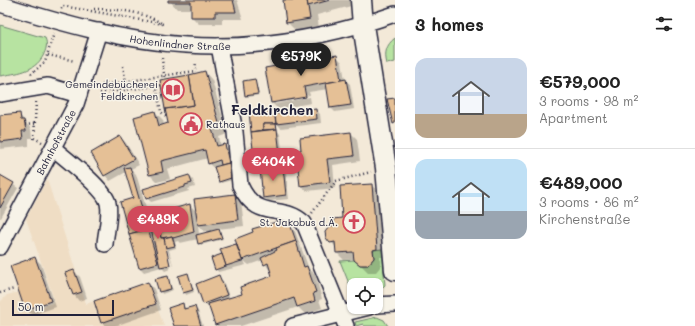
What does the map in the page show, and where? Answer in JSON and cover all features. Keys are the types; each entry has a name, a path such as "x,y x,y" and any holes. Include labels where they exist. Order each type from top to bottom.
{"main road":[{"path":"361,0 363,25 386,168 395,270"}],"street":[{"name":"Hohenlindner Straße","path":"0,4 57,22 141,40 185,45 219,46 279,43 327,34 363,25 395,14"},
{"name":"Bahnhofstraße","path":"0,247 76,104 90,65 99,31"},
{"path":"219,46 235,132 240,186 252,204 258,207 289,214 304,223 344,320"},
{"path":"0,94 48,86 79,95"},
{"path":"53,148 75,166 105,196 109,212 105,244"},
{"path":"383,305 395,304"},
{"path":"293,326 344,320 356,314"}],"path":[{"path":"89,10 111,9 150,17 163,24"},
{"path":"48,55 90,65"},
{"path":"162,58 165,79"},
{"path":"102,84 126,82 195,71 196,62"},
{"path":"123,66 126,82"},
{"path":"100,93 161,85"},
{"path":"156,86 161,112 166,116"},
{"path":"34,138 36,97"},
{"path":"25,125 34,124"},
{"path":"304,223 336,181 386,168"},
{"path":"0,293 14,289"}],"shaded area":[{"path":"47,179 86,304 148,282 164,326 0,326 0,302 7,295 19,292 26,312 55,302 26,219"}],"green space":[{"path":"0,25 45,38 46,49 43,56 30,69 0,76"},
{"path":"395,38 395,62 387,64 386,50"},
{"path":"382,249 385,285 383,287 383,278 347,278 340,261 354,260 360,265 368,265 374,258 373,250"},
{"path":"377,317 384,320 388,326 364,326 363,324 356,326 355,322"}],"building":[{"path":"168,0 233,0 236,12 215,12 215,17 191,17 191,2 168,2"},
{"path":"283,0 307,0 310,19 286,23"},
{"path":"307,0 330,0 308,6"},
{"path":"337,55 341,80 304,87 306,97 271,103 265,68"},
{"name":"Rathaus","path":"205,71 220,127 212,129 217,146 225,144 229,163 221,165 220,160 208,164 205,150 161,161 163,172 149,175 134,117 155,111 159,126 168,123 165,109 194,105 189,75"},
{"path":"189,75 194,105 165,109 160,80"},
{"path":"255,79 258,94 245,96 243,81"},
{"path":"346,79 351,105 330,108 326,83"},
{"path":"395,98 395,123 393,124 387,99"},
{"path":"316,109 317,119 276,124 275,114"},
{"path":"249,111 274,111 276,124 263,124 263,130 251,132"},
{"path":"20,113 21,120 24,120 26,131 22,131 23,139 0,142 0,115"},
{"path":"263,124 276,124 277,129 263,130"},
{"path":"277,129 280,154 254,157 251,132"},
{"path":"351,132 354,156 327,159 330,182 300,186 296,151 301,150 300,138"},
{"path":"120,136 134,159 104,176 91,153"},
{"path":"229,163 231,178 219,182 214,167"},
{"path":"130,167 148,229 129,234 120,202 133,198 124,168"},
{"path":"283,167 286,195 263,198 260,169"},
{"path":"0,175 14,183 0,208"},
{"path":"189,175 192,183 185,185 185,187 146,199 143,189"},
{"name":"St. Jakobus d.Ä.","path":"372,184 377,249 373,250 374,258 368,265 360,265 354,260 353,252 336,253 335,242 330,243 326,238 325,232 329,227 334,226 333,219 342,218 340,186"},
{"path":"235,194 238,220 198,225 194,199"},
{"path":"190,204 194,232 173,238 172,236 161,238 155,214"},
{"path":"156,211 161,238 164,238 170,265 160,267 147,213"},
{"path":"283,220 290,224 296,241 242,260 235,239 253,232 252,229"},
{"path":"148,229 158,263 139,268 129,234"},
{"path":"219,229 222,238 198,244 196,235"},
{"path":"172,236 175,246 166,248 164,238"},
{"path":"296,241 304,267 307,266 316,292 313,293 315,301 297,307 294,298 215,325 208,304 242,294 240,287 272,276 268,263 264,265 261,258 277,250 276,248"},
{"path":"236,244 242,260 245,260 226,266 220,249"},
{"path":"222,254 226,266 215,270 211,258"},
{"path":"35,257 51,301 25,310 10,266"},
{"path":"74,270 82,292 73,295 65,273"},
{"path":"188,273 193,290 183,293 178,276"},
{"path":"219,275 227,295 203,304 196,284"},
{"path":"168,276 171,289 159,292 155,279"},
{"path":"148,282 156,304 101,323 94,301"},
{"path":"183,303 184,309 195,306 201,326 174,326 168,308"}],"place":[{"name":"Gemeindebücherei Feldkirchen","path":"173,90"},
{"name":"Rathaus","path":"191,124"},
{"name":"St. Jakobus d.Ä.","path":"354,222"}],"district":[{"name":"Feldkirchen","path":"272,109"}]}
